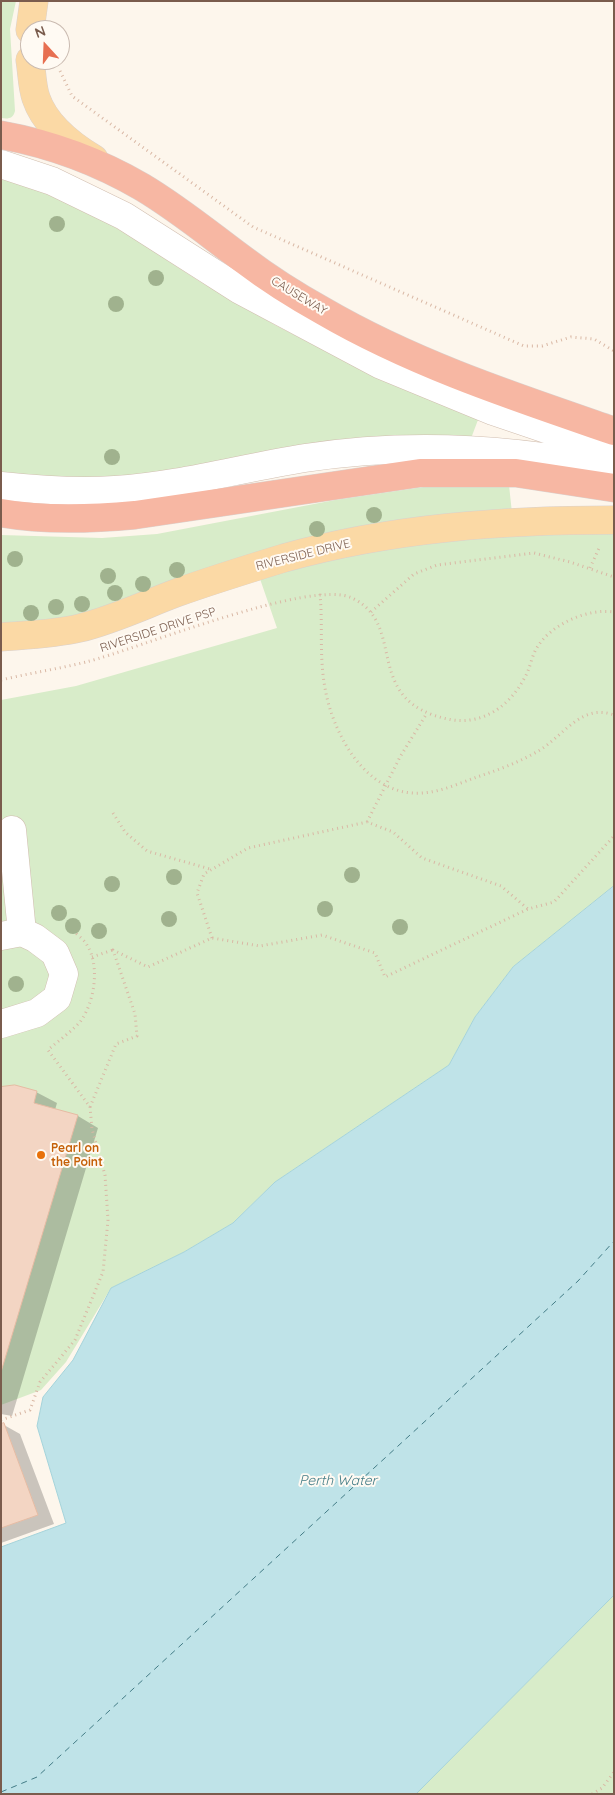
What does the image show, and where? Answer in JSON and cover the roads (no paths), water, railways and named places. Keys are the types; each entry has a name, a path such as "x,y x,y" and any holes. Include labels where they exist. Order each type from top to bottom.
{"highway":[{"name":"CAUSEWAY","path":"1,135 61,150 112,171 173,207 286,290 326,313 399,349 522,400 614,431"},
{"path":"1,513 23,517 89,519 136,515 420,473 516,473 614,488"}],"main road":[{"path":"31,20 34,1"},
{"path":"32,70 36,99 53,126 74,147 112,171"},
{"name":"RIVERSIDE DRIVE","path":"1,637 79,628 117,617 225,576 287,557 420,530 495,523 612,531"}],"lane":[{"path":"1,164 52,181 100,203 149,231 189,259 240,290 379,364 494,411 614,452"},
{"path":"1,486 53,491 115,490 154,486 306,458 385,450 444,448 560,458 614,469"},
{"path":"2,1023 37,1014 57,998 64,974 55,953 35,938 12,934 12,830"}],"water":[{"name":"Perth Water","path":"614,886 614,1595 416,1794 1,1794 1,1547 66,1523 37,1426 43,1397 73,1360 111,1288 184,1252 233,1223 275,1182 449,1065 475,1017 513,967"}],"place":[{"name":"Pearl on the Point","path":"41,1155"}]}
